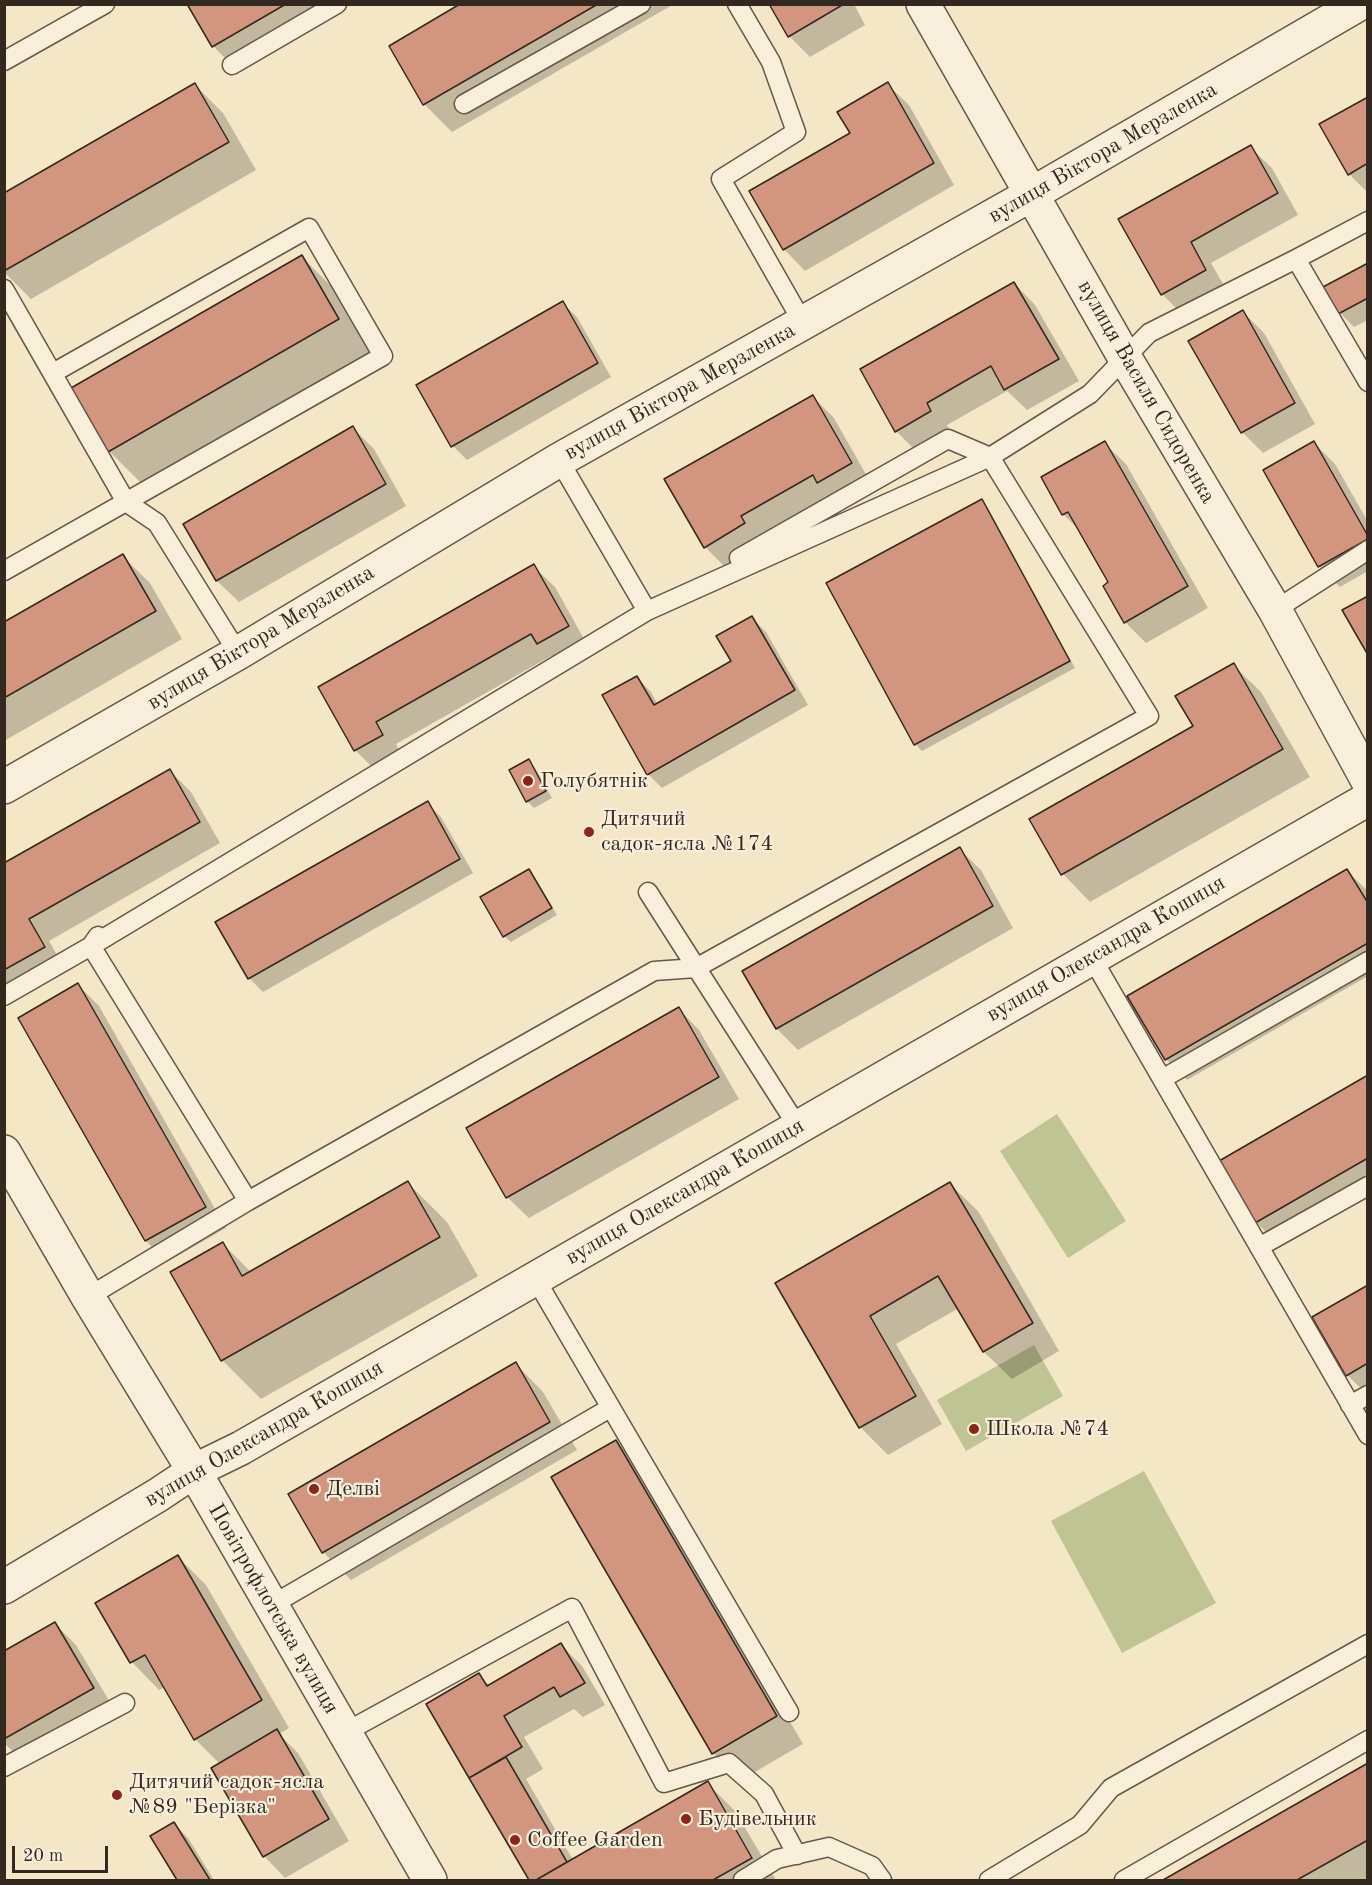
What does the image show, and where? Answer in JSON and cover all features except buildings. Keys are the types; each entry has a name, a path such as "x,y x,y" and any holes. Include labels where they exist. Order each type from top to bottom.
{"street":[{"name":"вулиця Василя Сидоренка","path":"923,4 1125,358 1275,610 1368,781"},
{"name":"вулиця Віктора Мерзленка","path":"4,787 237,653 559,460 1032,194 1359,4"},
{"name":"вулиця Олександра Кошиця","path":"4,1587 158,1496 194,1471 241,1448 1368,799"},
{"name":"Повітрофлотська вулиця","path":"4,1152 194,1471 430,1881"}],"lane":[{"path":"4,61 105,4"},
{"path":"232,65 337,4"},
{"path":"464,104 641,4"},
{"path":"737,4 771,62 796,132 721,179 803,323"},
{"path":"647,611 990,457 1090,394 1154,330 1296,260 1368,220"},
{"path":"4,571 382,356 309,228 53,373"},
{"path":"1296,260 1368,382"},
{"path":"4,289 126,502 157,523 237,653"},
{"path":"4,996 91,946 104,928 647,611 948,440 990,457 1149,716 696,968 654,971 248,1201 88,1296"},
{"path":"559,460 647,611"},
{"path":"1275,610 1368,550"},
{"path":"648,892 798,1127"},
{"path":"91,946 248,1201"},
{"path":"1092,958 1368,1435"},
{"path":"1162,1079 1368,961"},
{"path":"1259,1247 1368,1186"},
{"path":"535,1278 789,1712"},
{"path":"1350,1405 1368,1395"},
{"path":"270,1606 610,1408"},
{"path":"344,1733 572,1608 664,1783 729,1763 764,1794 797,1855"},
{"path":"989,1881 1080,1826 1111,1788 1368,1644"},
{"path":"4,1767 125,1703"},
{"path":"1124,1881 1368,1740"},
{"path":"743,1881 777,1860 829,1847 872,1866 882,1881"}],"green space":[{"path":"1057,1114 1126,1221 1068,1258 1000,1151"},
{"path":"1034,1345 1063,1396 966,1451 937,1400"},
{"path":"1144,1471 1216,1603 1122,1653 1051,1521"}],"place":[{"name":"Голубятнік","path":"528,781"},
{"name":"Дитячий садок-ясла №174","path":"589,832"},
{"name":"Школа №74","path":"974,1429"},
{"name":"Делві","path":"314,1489"},
{"name":"Дитячий садок-ясла №89 \"Берізка\"","path":"117,1795"},
{"name":"Будівельник","path":"686,1819"},
{"name":"Coffee Garden","path":"515,1840"}]}
